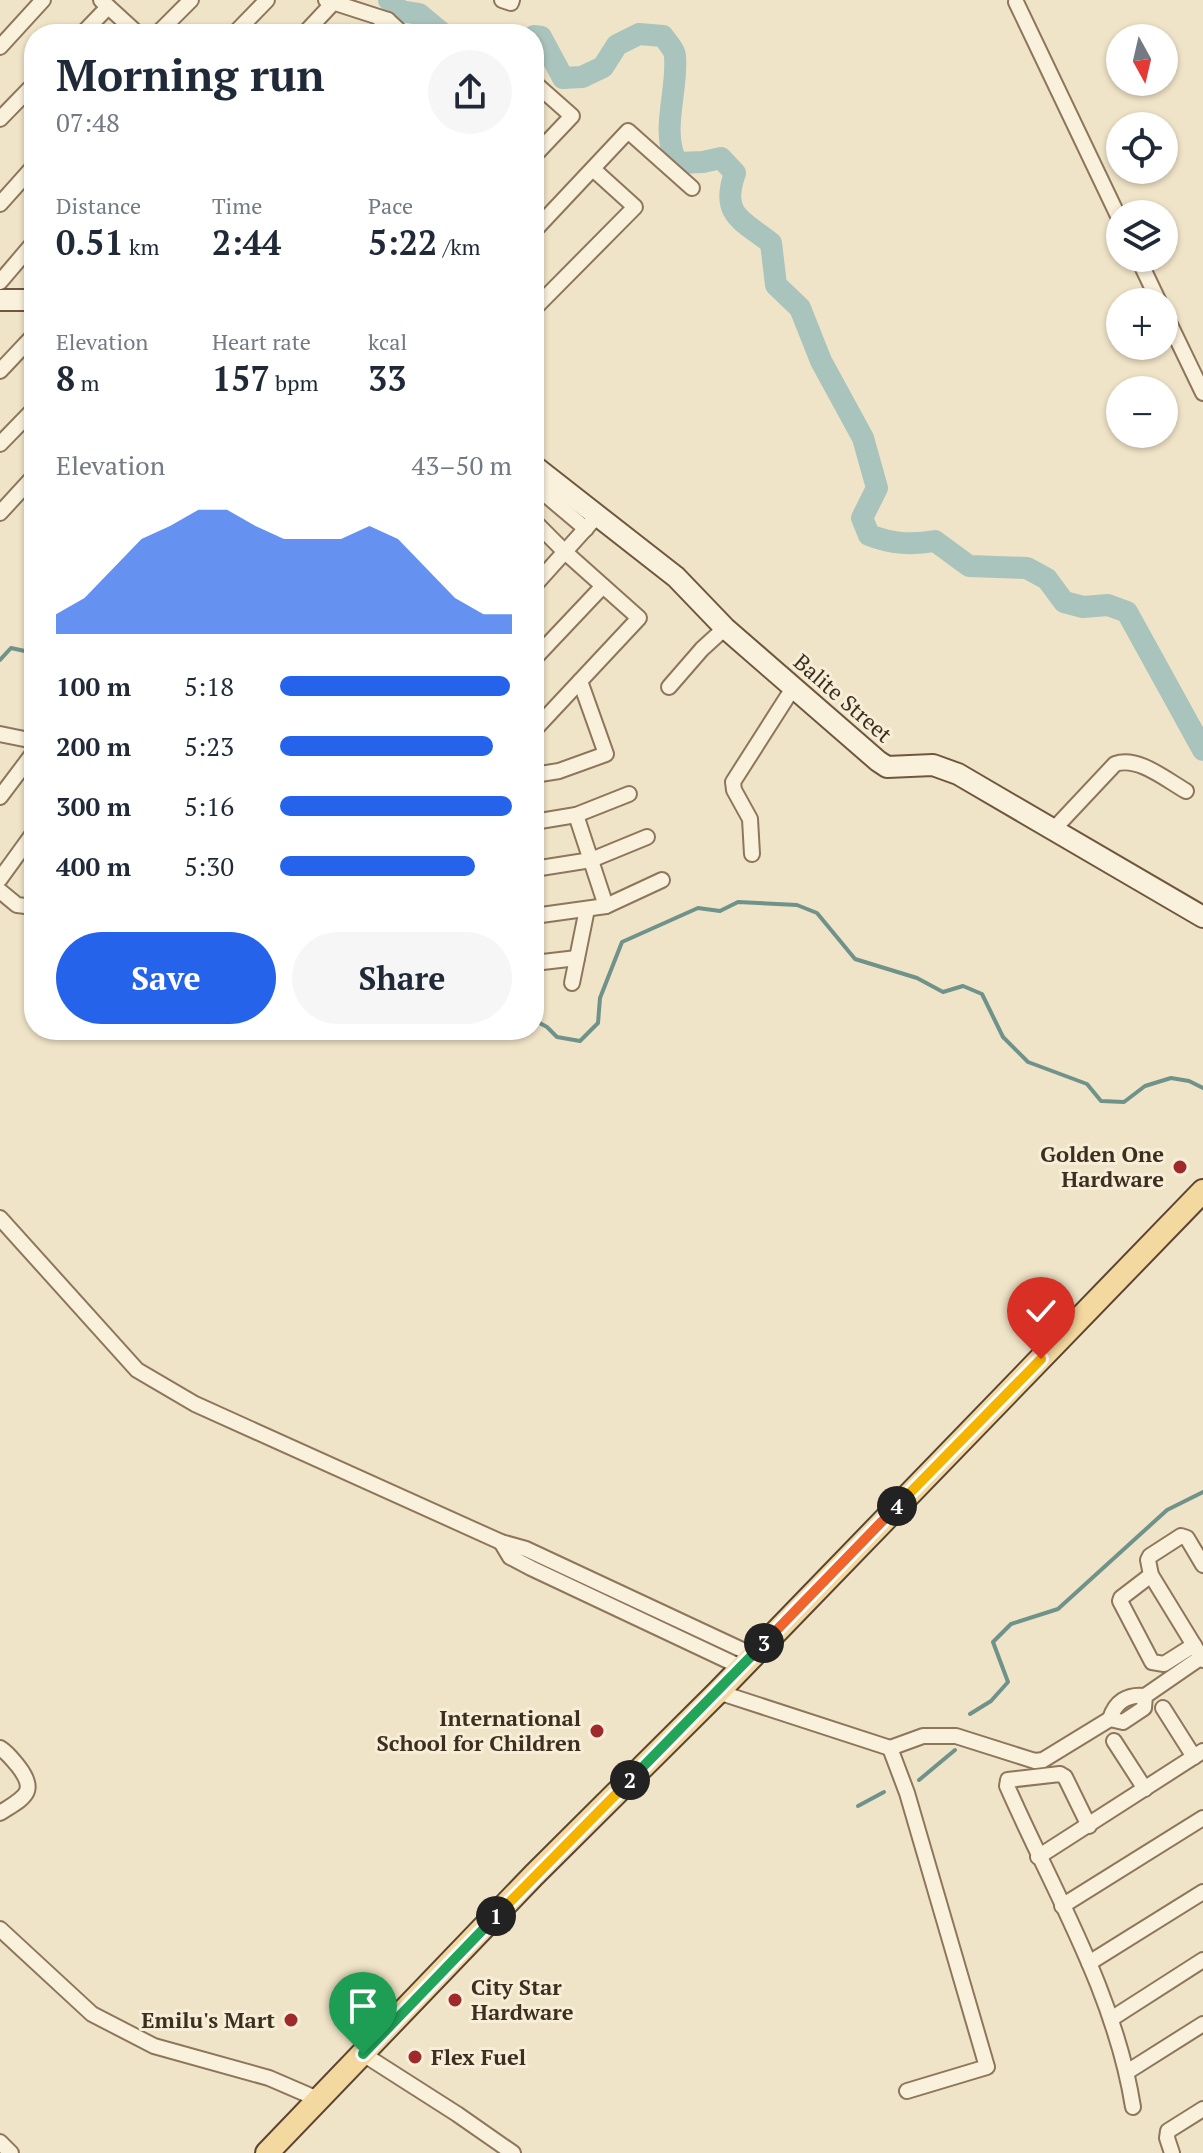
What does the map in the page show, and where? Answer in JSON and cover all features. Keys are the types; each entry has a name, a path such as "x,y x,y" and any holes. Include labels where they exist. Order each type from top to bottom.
{"main road":[{"path":"267,2153 534,1875 718,1692 1203,1191"}],"street":[{"path":"0,47 43,0"},
{"path":"167,24 191,0"},
{"path":"244,24 267,0"},
{"path":"502,0 511,3 512,0"},
{"path":"312,24 329,2 392,24"},
{"path":"1016,2 1110,200"},
{"path":"89,24 104,4 127,24"},
{"path":"384,24 388,20"},
{"path":"544,91 572,116 544,145"},
{"path":"0,119 24,94"},
{"path":"544,215 628,131 692,188"},
{"path":"544,299 635,207 593,169"},
{"path":"0,204 24,177"},
{"path":"0,282 24,254"},
{"path":"0,300 24,300"},
{"path":"1178,341 1203,393"},
{"path":"0,371 24,346"},
{"path":"0,444 24,419"},
{"name":"Balite Street","path":"544,476 591,522 676,577 725,628 887,767 944,767 1203,917"},
{"path":"0,513 24,487"},
{"path":"544,491 591,522 544,575"},
{"path":"544,531 639,618 544,720"},
{"path":"544,648 603,586"},
{"path":"669,687 725,628"},
{"path":"544,773 606,754 580,681"},
{"path":"752,854 750,819 734,790 733,782 793,688"},
{"path":"0,734 24,739"},
{"path":"1053,830 1115,764 1125,760 1137,763 1186,791"},
{"path":"0,797 24,765"},
{"path":"544,820 576,815 629,794"},
{"path":"576,815 606,906"},
{"path":"544,867 591,860 647,837"},
{"path":"0,879 24,846"},
{"path":"544,915 606,906 662,880"},
{"path":"0,891 17,905 24,906"},
{"path":"572,983 587,909"},
{"path":"544,962 577,958"},
{"path":"0,1218 137,1370 195,1404 501,1542 510,1557 531,1568 747,1661"},
{"path":"1200,1654 1151,1575 1148,1560 1181,1536 1187,1538 1203,1565"},
{"path":"1151,1575 1120,1601 1152,1662 1164,1664 1200,1654"},
{"path":"718,1692 890,1748 923,1736 956,1736 1039,1761 1110,1719 1123,1722 1135,1717 1144,1708 1145,1696 1200,1654"},
{"path":"1038,1857 1199,1754 1163,1708"},
{"path":"1114,1741 1145,1789"},
{"path":"0,1748 8,1753 30,1786 25,1797 0,1813"},
{"path":"890,1748 907,1793 987,2067 907,2091"},
{"path":"1089,1826 1065,1777 1060,1774 1008,1780 1007,1786 1089,1963 1111,2019 1127,2072 1133,2107"},
{"path":"1062,1906 1203,1818"},
{"path":"1089,1963 1203,1892"},
{"path":"0,1929 92,2014 180,2056 269,2078 320,2100"},
{"path":"1111,2019 1203,1960"},
{"path":"1127,2072 1203,2024"},
{"path":"363,2054 513,2153"},
{"path":"1172,2153 1168,2131 1203,2109"},
{"path":"0,2142 11,2153"}],"waterway":[{"path":"389,0 401,11 419,14 431,24"},
{"path":"544,43 563,78 582,77 603,67 617,45 639,34 663,36 670,46 675,54 670,125 672,151 677,163 721,158 735,173 730,198 736,215 771,243 776,285 800,308 821,361 863,438 877,488 862,518 869,535 902,543 935,541 969,566 1027,568 1047,579 1064,602 1083,607 1108,605 1127,612 1203,750"},
{"path":"0,660 11,648 24,651"},
{"path":"544,1025 557,1037 580,1041 598,1023 600,998 622,942 698,908 720,911 738,902 797,905 817,913 855,959 917,978 943,992 963,986 982,994 1003,1037 1028,1062 1087,1084 1101,1101 1124,1102 1145,1086 1171,1078 1189,1081 1203,1088"},
{"path":"970,1714 991,1701 1008,1682 993,1642 1011,1624 1058,1609 1167,1510 1203,1492"},
{"path":"919,1780 955,1750"},
{"path":"858,1806 884,1792"}],"place":[{"name":"Golden One Hardware","path":"1180,1167"},
{"name":"International School for Children","path":"597,1731"},
{"name":"City Star Hardware","path":"455,2000"},
{"name":"Emilu's Mart","path":"291,2020"},
{"name":"Flex Fuel","path":"415,2057"}],"route":[{"path":"363,2054 534,1875 729,1681 1041,1359"}]}
